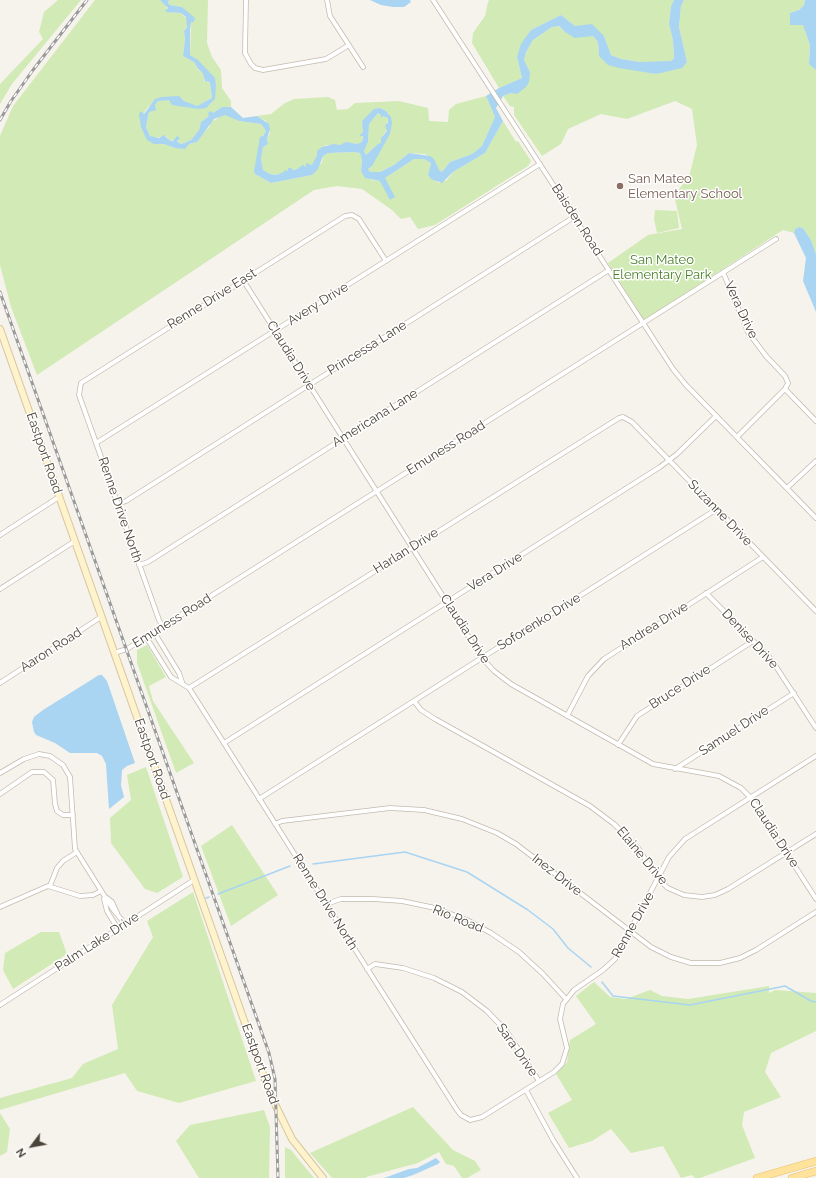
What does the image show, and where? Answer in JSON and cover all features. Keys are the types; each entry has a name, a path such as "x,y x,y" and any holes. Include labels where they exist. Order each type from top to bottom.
{"main road":[{"path":"757,1178 816,1161"},
{"path":"792,1178 816,1171"}],"street":[{"path":"246,0 245,53 254,70 263,70 326,59 349,46"},
{"path":"327,0 330,16 363,67"},
{"name":"Baisden Road","path":"433,0 673,369 716,416 816,518"},
{"name":"Avery Drive","path":"96,443 275,332 540,164"},
{"name":"Renne Drive East","path":"79,392 81,384 85,380 341,217 352,215 361,222 386,261"},
{"name":"Princessa Lane","path":"118,504 126,501 574,217"},
{"name":"Emuness Road","path":"114,653 126,649 146,638 776,239"},
{"name":"Americana Lane","path":"139,565 148,562 609,270"},
{"name":"Vera Drive","path":"723,272 748,332 762,351 787,379 785,389"},
{"name":"Claudia Drive","path":"243,280 482,658 501,677 653,764 726,779 741,788 751,798 816,899"},
{"name":"Eastport Road","path":"0,329 276,1109 292,1139 323,1178"},
{"path":"737,437 785,389 816,421"},
{"name":"Renne Drive North","path":"79,392 139,565 163,627"},
{"name":"Vera Drive","path":"224,743 669,461 716,416"},
{"name":"Suzanne Drive","path":"623,417 632,422 816,611"},
{"name":"Harlan Drive","path":"190,688 614,419 623,417"},
{"path":"787,488 816,461"},
{"path":"0,535 59,497"},
{"name":"Soforenko Drive","path":"259,799 717,509"},
{"path":"0,589 75,541"},
{"name":"Andrea Drive","path":"567,716 588,676 604,659 763,557"},
{"name":"Denise Drive","path":"706,593 771,659 816,728"},
{"name":"Aaron Road","path":"0,683 101,618"},
{"name":"Renne Drive North","path":"154,632 179,673 182,682"},
{"name":"Renne Drive North","path":"146,638 172,677 190,688 259,799 461,1115 470,1120 482,1117 526,1090"},
{"name":"Bruce Drive","path":"618,745 637,716 753,641"},
{"name":"Samuel Drive","path":"675,768 794,693"},
{"name":"Elaine Drive","path":"414,701 421,710 435,719 590,806 614,824 638,848 649,862 658,879 668,888 684,895 702,897 715,895 728,889 816,834"},
{"path":"0,773 12,764 32,755 44,754 55,758 63,765 70,777 72,815 77,852 104,896 107,911 118,929"},
{"name":"Renne Drive","path":"566,999 574,990 610,965 630,931 669,857 685,840 816,756"},
{"path":"1,792 32,772 44,772 52,780 57,811 63,815 72,815"},
{"name":"Inez Drive","path":"275,824 282,821 390,808 424,810 462,819 497,833 516,844 651,947 671,957 691,963 720,963 748,954 816,912"},
{"path":"50,886 60,864 77,852"},
{"name":"Palm Lake Drive","path":"0,1005 194,880"},
{"path":"0,907 43,887 50,886 80,896 93,895 101,891"},
{"path":"104,896 112,902 117,913 125,924"},
{"name":"Rio Road","path":"326,904 341,899 373,898 402,901 435,908 462,918 491,933 519,952 543,974 566,999"},
{"name":"Sara Drive","path":"367,969 375,964 404,968 434,978 462,992 488,1012 507,1032 539,1081"},
{"path":"526,1090 559,1068 564,1060 566,1048 560,1019 566,999"},
{"name":"Sara Drive","path":"526,1090 553,1140 577,1178"},
{"path":"801,1165 804,1175"}],"green space":[{"path":"58,0 81,0 12,84 0,104 0,84 43,39 39,32 44,12"},
{"path":"95,0 160,0 166,4 167,10 174,13 181,13 188,20 184,31 185,39 183,56 194,62 198,70 204,73 204,82 208,81 210,83 212,98 197,106 190,105 180,98 161,97 148,107 143,114 141,123 154,144 164,144 175,148 197,142 201,135 210,126 210,122 225,114 239,121 261,124 266,131 263,136 255,174 271,183 312,175 322,162 323,156 328,153 354,152 360,153 362,160 361,171 372,180 380,181 414,159 424,159 431,163 428,175 439,183 447,180 453,172 485,153 503,121 516,142 518,141 531,161 528,166 435,225 418,229 410,217 401,219 392,210 362,189 337,186 314,190 37,375 11,307 0,265 0,136 13,106"},
{"path":"169,0 208,0 207,43 212,57 221,70 222,88 231,101 231,107 222,107 213,113 201,122 199,130 191,140 181,144 177,140 169,140 166,136 154,138 150,136 146,127 149,112 158,101 163,100 170,100 191,108 211,104 216,86 190,55 190,15 182,7 170,5 168,3"},
{"path":"489,0 674,0 671,6 669,24 673,40 674,58 671,61 659,62 640,62 621,59 611,55 604,36 575,26 561,15 531,30 517,57 522,78 499,88 472,43 473,33 485,16"},
{"name":"San Mateo Elementary Park","path":"684,0 805,0 804,5 799,10 790,13 790,25 803,24 810,45 809,63 816,70 816,254 811,240 803,228 799,227 795,229 794,233 783,230 644,320 608,263 648,235 682,229 674,195 689,177 697,145 692,109 675,101 627,119 601,114 568,129 561,144 542,156 514,115 514,107 510,106 503,96 511,93 530,72 524,60 526,52 533,40 552,27 558,26 565,32 593,36 598,42 599,56 640,71 656,74 687,62 679,27 681,6"},
{"path":"486,96 495,117 482,146 472,154 450,162 442,172 438,170 434,159 425,154 409,153 394,165 380,172 370,172 368,169 390,134 391,117 386,111 380,108 363,132 362,142 357,144 346,143 340,145 326,145 320,149 314,163 312,165 306,164 306,167 292,170 291,168 288,171 276,175 270,174 263,170 261,159 263,147 268,144 267,139 270,133 266,121 257,116 271,114 285,103 294,99 328,97 335,100 337,110 348,109 355,103 399,101 428,108 429,121 448,122 449,110 456,104"},
{"path":"378,113 388,118 387,130 381,138 381,144 378,144 366,155 364,151 368,142 369,124"},
{"path":"655,210 677,211 679,228 657,233 654,219"},
{"path":"147,645 166,677 149,686 153,701 194,763 176,773 137,663 137,650"},
{"path":"146,767 183,877 157,893 145,889 111,843 110,818 131,800 127,775"},
{"path":"232,825 278,895 231,926 201,846"},
{"path":"193,892 256,1081 179,1103 137,1091 125,1073 0,1110 0,1098 72,1078 83,1064 118,1049 112,1005 153,937 147,921"},
{"path":"41,932 59,932 67,954 13,989 3,970 5,953"},
{"path":"594,982 610,997 626,999 650,990 662,996 688,999 769,986 769,993 775,990 816,993 816,1031 771,1053 765,1072 781,1097 744,1112 742,1125 755,1158 700,1178 695,1178 692,1175 681,1178 663,1146 631,1153 611,1129 592,1141 569,1148 548,1113 572,1100 556,1074 567,1062 570,1040 596,1024 576,996"},
{"path":"413,1107 453,1150 475,1161 481,1170 467,1178 462,1178 454,1166 446,1164 439,1152 418,1163 366,1178 332,1178 310,1153"},
{"path":"264,1110 270,1127 269,1178 199,1178 176,1141 190,1125"},
{"path":"0,1113 10,1129 7,1152 0,1156"},
{"path":"285,1147 291,1150 314,1178 285,1178"}],"water":[{"path":"160,0 169,0 168,3 170,5 182,7 195,18 194,22 191,22 190,55 198,60 215,78 215,99 206,108 198,109 172,105 169,100 158,101 155,105 156,110 149,112 146,127 150,136 159,138 164,135 169,140 173,141 177,136 180,138 177,141 181,144 184,143 191,140 199,130 201,122 209,116 208,113 211,111 213,113 222,107 231,107 243,118 257,116 269,124 270,129 267,139 268,144 263,147 261,159 263,170 270,174 276,175 284,172 285,170 288,171 288,168 293,170 303,165 306,167 306,163 312,165 317,155 317,151 322,147 334,144 340,145 346,142 357,144 362,142 363,136 359,136 363,132 362,121 374,109 380,108 386,111 391,117 392,123 390,134 372,166 368,169 370,172 380,172 394,165 409,153 430,156 434,159 439,170 442,172 450,162 472,154 482,146 495,117 486,96 499,88 522,78 517,57 521,44 531,30 561,15 575,26 592,24 604,36 611,55 621,59 640,62 671,61 674,58 673,40 669,24 671,6 674,0 684,0 681,6 679,27 687,62 682,68 656,74 619,68 608,65 599,56 598,42 593,36 575,38 559,26 552,27 533,40 526,52 524,60 530,72 529,82 526,87 517,94 511,93 503,96 496,108 503,121 485,153 453,172 442,183 431,179 428,175 431,163 424,159 414,159 385,178 395,197 390,200 380,181 365,178 361,171 362,160 360,153 354,152 328,153 323,156 318,169 312,175 271,183 255,174 254,171 260,137 263,136 266,131 261,124 239,121 225,115 214,119 197,142 189,144 185,149 175,148 164,144 154,144 147,140 141,127 139,114 141,111 144,114 155,99 161,97 179,96 184,101 197,106 212,98 210,83 208,81 205,82 203,73 198,69 194,62 183,56 185,39 184,31 187,27 186,17 181,13 166,12 165,11 168,8","holes":["378,113 381,115 381,118 383,116 388,118 388,123 385,125 387,131 381,138 381,143 366,155 364,151 368,142 369,124"]},
{"path":"370,0 410,0 411,2 404,7 393,7 381,5"},
{"path":"805,0 816,0 816,70 809,64 810,45 803,25 790,25 790,13 799,10 804,5"},
{"path":"799,227 803,228 811,240 816,254 816,312 803,281 806,258 794,233 795,229"},
{"path":"99,675 102,675 107,681 135,763 122,770 121,785 124,797 109,809 106,764 102,756 97,753 70,753 55,743 36,735 32,722 34,717 43,710"},
{"path":"436,1158 440,1162 438,1164 413,1175 404,1178 384,1178 409,1169 417,1168"}],"waterway":[{"path":"313,864 405,852 467,872 528,910 553,929 568,948 591,967"},
{"path":"218,894 290,866"},
{"path":"602,982 613,996 690,1005 785,986 811,1001 816,1002"}],"railway":[{"path":"0,120 11,101 33,70 87,0"},
{"path":"0,292 269,1053 275,1079 278,1178"}],"place":[{"name":"San Mateo Elementary School","path":"620,186"}]}
